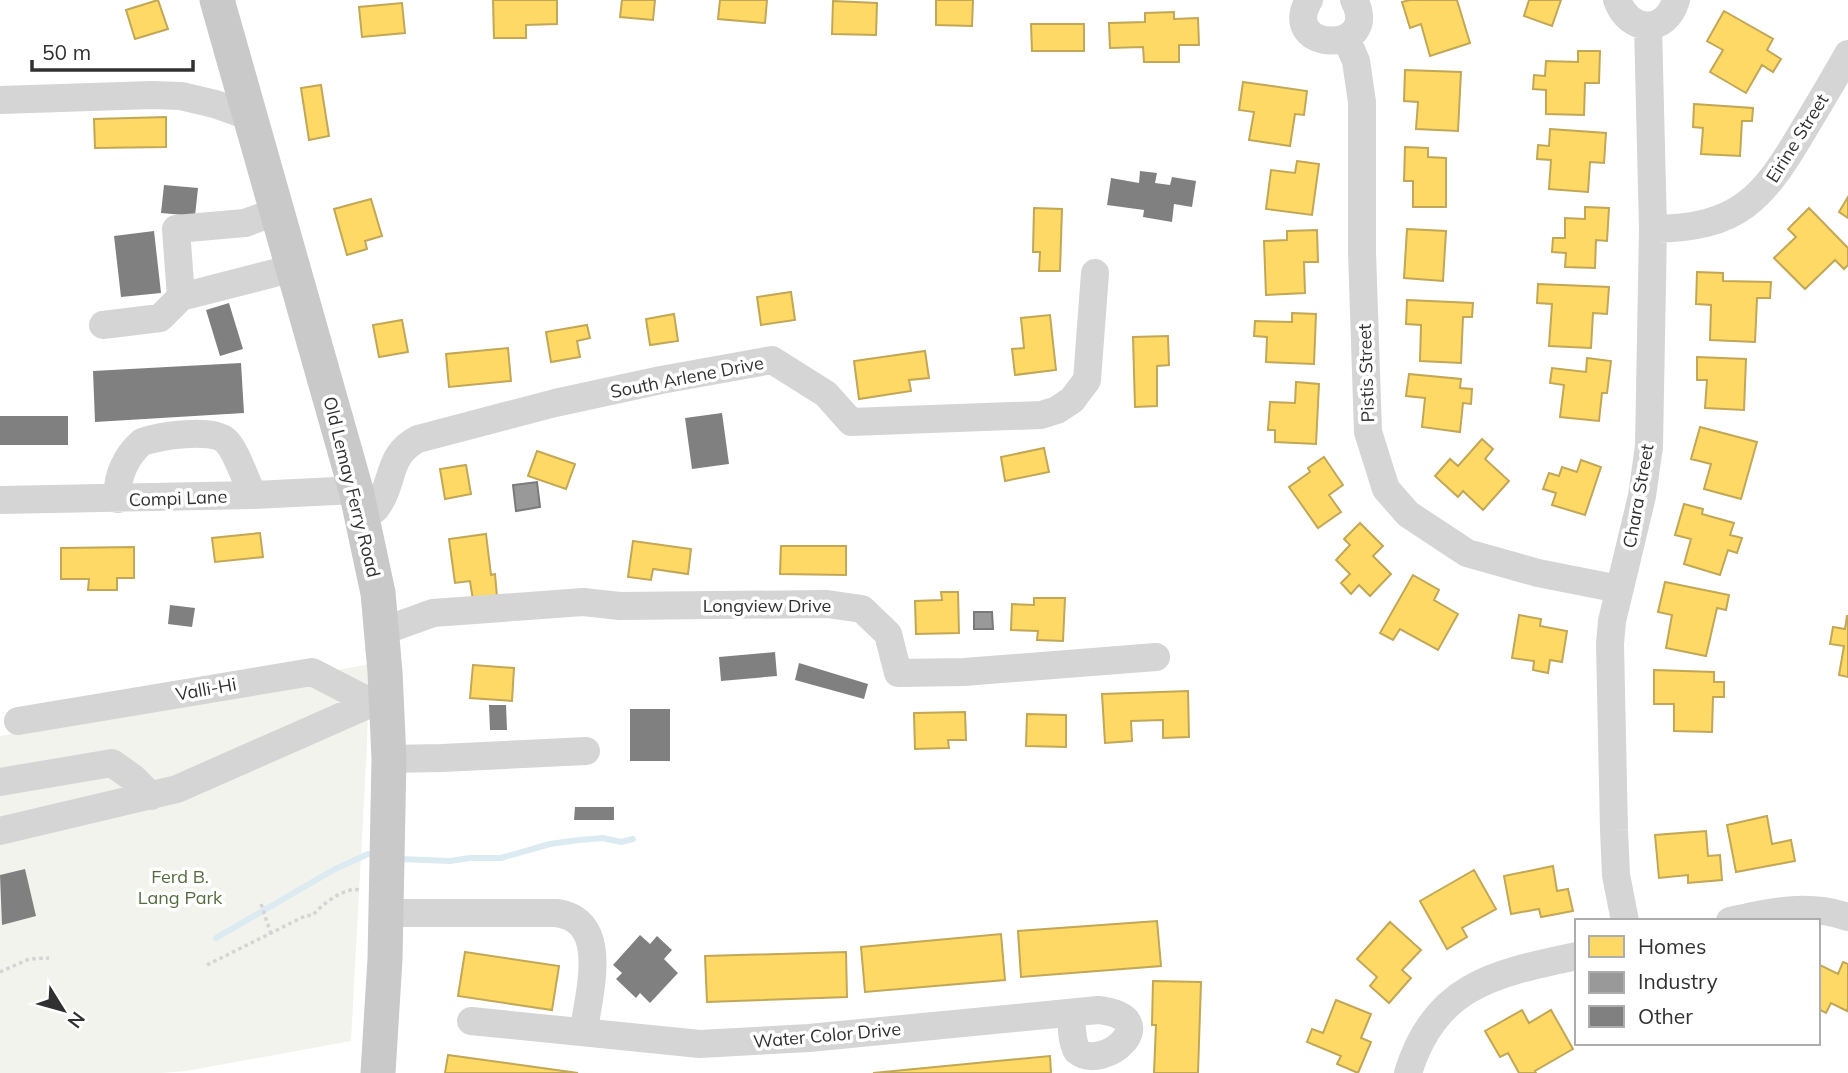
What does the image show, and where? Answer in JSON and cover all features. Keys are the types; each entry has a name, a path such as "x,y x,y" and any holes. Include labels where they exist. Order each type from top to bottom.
{"main road":[{"name":"Old Lemay Ferry Road","path":"217,0 295,268 372,556 383,631 379,707 389,759 374,902 378,1073"}],"street":[{"path":"1309,0 1304,13 1305,23 1317,39 1326,42 1337,42 1353,32 1359,12 1354,0"},
{"path":"1618,0 1628,19 1648,26 1667,18 1676,0"},
{"name":"Chara Street","path":"1625,919 1616,875 1610,671 1612,621 1642,496 1648,456 1653,229 1648,26"},
{"name":"Pistis Street","path":"1346,38 1356,61 1361,84 1362,252 1368,432 1386,489 1408,514 1467,553 1538,573 1619,589"},
{"name":"Eirine Street","path":"1653,229 1703,225 1735,212 1752,201 1776,176 1841,83 1848,54"},
{"path":"0,100 181,96 215,104 251,117"},
{"path":"181,297 176,229 245,223 278,211"},
{"path":"103,325 160,318 181,297 295,268"},
{"name":"South Arlene Drive","path":"360,504 377,507 397,456 405,445 418,439 555,403 772,360 826,394 851,422 1041,415 1057,410 1072,400 1087,380 1095,273"},
{"path":"118,499 117,490 127,460 142,442 194,434 212,435 224,440 253,495"},
{"name":"Compi Lane","path":"0,500 253,495 360,504"},
{"name":"Longview Drive","path":"383,631 433,613 583,602 620,606 827,604 862,609 888,634 898,673 964,672 1156,657"},
{"name":"Valli-Hi","path":"18,721 312,672 379,707"},
{"path":"0,831 177,789 379,707"},
{"path":"389,759 586,751"},
{"path":"0,782 111,763 133,778 152,796"},
{"path":"374,902 556,913 567,914 577,920 590,938 592,955 584,1031"},
{"path":"1739,919 1780,910 1805,909 1831,912 1848,918"},
{"path":"1408,1073 1430,1025 1447,1006 1467,990 1488,978 1575,956"},
{"name":"Water Color Drive","path":"471,1021 711,1044 809,1038 1071,1014"}],"path":[{"path":"207,965 305,916 313,915 318,908 350,889 374,902"},
{"path":"261,904 271,934"},
{"path":"0,972 29,960 49,958"}],"green space":[{"name":"Ferd B. Lang Park","path":"369,664 351,1041 186,1071 0,1073 0,736"}],"building: Homes":[{"path":"158,0 168,29 135,39 126,10"},
{"path":"493,0 557,0 557,24 526,25 526,38 494,38"},
{"path":"622,0 655,0 653,20 620,17"},
{"path":"720,0 767,0 765,23 718,19"},
{"path":"936,0 973,0 972,26 936,25"},
{"path":"1457,0 1470,43 1430,56 1421,24 1410,28 1402,2"},
{"path":"1529,0 1561,0 1552,26 1524,16"},
{"path":"833,1 877,3 876,35 832,34"},
{"path":"402,3 405,33 362,37 359,7"},
{"path":"1724,11 1773,39 1767,50 1781,59 1773,72 1762,65 1746,93 1710,72 1723,50 1707,41"},
{"path":"1174,12 1174,19 1198,18 1199,45 1179,45 1179,62 1144,62 1143,47 1110,48 1109,23 1145,22 1145,13"},
{"path":"1031,24 1084,24 1084,51 1032,51"},
{"path":"1578,51 1600,51 1599,83 1585,83 1584,115 1546,114 1546,90 1533,89 1534,75 1545,76 1546,61 1578,62"},
{"path":"1405,70 1461,72 1458,131 1416,129 1418,102 1404,101"},
{"path":"1243,82 1307,91 1304,115 1295,114 1290,146 1249,140 1254,112 1239,110"},
{"path":"321,85 329,136 309,140 301,88"},
{"path":"1694,104 1753,108 1752,121 1742,121 1740,156 1701,154 1703,128 1693,127"},
{"path":"166,117 166,147 95,148 94,119"},
{"path":"1550,129 1606,133 1604,163 1590,162 1588,192 1549,189 1551,160 1537,159 1538,145 1549,146"},
{"path":"1405,147 1428,148 1428,157 1446,158 1446,207 1413,207 1413,181 1404,181"},
{"path":"1297,161 1319,164 1312,215 1266,209 1271,170 1295,173"},
{"path":"1848,197 1848,218 1839,212"},
{"path":"371,199 382,236 365,241 367,249 347,255 334,209"},
{"path":"1585,207 1609,208 1607,241 1596,240 1595,268 1565,267 1566,253 1552,252 1553,238 1565,238 1565,218 1585,219"},
{"path":"1034,208 1062,209 1060,271 1039,271 1040,252 1033,252"},
{"path":"1809,208 1848,248 1848,265 1844,269 1835,260 1805,289 1774,258 1796,237 1788,229"},
{"path":"1407,229 1446,231 1443,281 1404,278"},
{"path":"1317,230 1318,262 1304,262 1305,293 1266,295 1264,241 1287,240 1287,231"},
{"path":"1697,272 1723,273 1723,281 1771,282 1770,298 1757,298 1755,342 1710,340 1711,305 1696,304"},
{"path":"1538,284 1609,287 1607,314 1593,313 1591,348 1549,346 1552,304 1537,303"},
{"path":"791,292 795,320 761,325 757,297"},
{"path":"1407,300 1473,303 1472,317 1463,317 1461,363 1420,361 1421,325 1406,324"},
{"path":"1292,313 1316,314 1314,364 1266,362 1267,337 1254,336 1255,321 1292,322"},
{"path":"674,314 678,341 650,345 646,319"},
{"path":"1050,315 1056,370 1015,375 1012,349 1024,348 1021,318"},
{"path":"402,320 408,352 379,357 373,325"},
{"path":"587,325 590,338 577,341 580,357 551,362 546,332"},
{"path":"1168,336 1169,365 1157,366 1157,406 1135,407 1133,337"},
{"path":"508,348 511,381 449,387 446,354"},
{"path":"925,351 929,378 909,380 911,391 859,399 854,361"},
{"path":"1697,357 1746,359 1744,410 1705,408 1707,380 1697,380"},
{"path":"1587,358 1611,361 1607,393 1602,393 1599,421 1560,417 1564,385 1550,383 1552,368 1586,372"},
{"path":"1409,374 1461,379 1460,388 1472,389 1471,404 1463,403 1460,432 1422,427 1425,398 1406,396"},
{"path":"1296,382 1319,384 1316,444 1275,442 1275,430 1268,430 1270,402 1295,403"},
{"path":"1700,427 1757,442 1741,499 1704,489 1711,464 1691,459"},
{"path":"1482,439 1493,449 1485,459 1509,481 1483,510 1463,491 1458,497 1435,476 1450,459 1458,466"},
{"path":"1044,448 1049,472 1005,481 1001,457"},
{"path":"537,451 575,464 566,489 528,476"},
{"path":"1324,457 1343,485 1329,495 1341,512 1318,528 1289,487 1310,472 1308,468"},
{"path":"1581,460 1601,467 1585,515 1552,505 1556,493 1543,489 1549,473 1559,476 1562,467 1577,472"},
{"path":"466,465 471,494 445,499 440,469"},
{"path":"1684,504 1703,509 1702,514 1734,523 1730,535 1742,538 1737,553 1728,550 1720,575 1684,564 1691,539 1675,535"},
{"path":"1360,523 1383,546 1373,556 1391,574 1370,596 1359,585 1351,594 1341,583 1350,574 1336,560 1350,545 1344,539"},
{"path":"260,533 263,557 215,562 212,538"},
{"path":"486,534 491,575 495,574 497,597 473,600 470,581 455,583 449,539"},
{"path":"633,541 691,549 688,574 653,569 651,580 628,577"},
{"path":"781,546 846,546 846,575 780,574"},
{"path":"134,547 134,578 117,578 117,590 88,590 89,579 61,579 61,548"},
{"path":"1413,575 1439,590 1434,600 1458,614 1438,650 1400,629 1393,640 1380,633"},
{"path":"1665,582 1729,595 1726,610 1717,608 1706,656 1666,648 1672,615 1658,612"},
{"path":"941,592 958,592 959,633 916,634 915,601 942,600"},
{"path":"1034,598 1065,598 1063,641 1037,640 1038,631 1011,630 1012,604 1034,605"},
{"path":"1519,615 1541,619 1540,626 1567,631 1562,662 1550,660 1548,673 1533,670 1534,661 1512,658"},
{"path":"1847,616 1848,677 1839,675 1844,646 1830,644 1833,627 1845,629"},
{"path":"473,665 514,668 512,701 470,698"},
{"path":"1654,670 1714,672 1714,682 1724,682 1724,697 1713,697 1712,732 1674,731 1674,704 1654,704"},
{"path":"1188,691 1189,737 1163,738 1163,720 1131,721 1132,741 1105,743 1102,694"},
{"path":"965,712 966,740 948,740 949,748 915,749 914,713"},
{"path":"1027,714 1066,715 1066,747 1026,746"},
{"path":"1767,816 1772,844 1791,840 1795,861 1736,872 1727,825"},
{"path":"1706,831 1708,856 1720,855 1722,880 1688,883 1688,875 1659,878 1655,835"},
{"path":"1553,866 1557,891 1568,889 1573,911 1541,917 1539,909 1511,914 1504,876"},
{"path":"1474,870 1496,909 1462,928 1467,937 1447,949 1420,901"},
{"path":"1157,921 1161,966 1021,977 1018,931"},
{"path":"1390,922 1421,950 1402,970 1411,978 1389,1003 1370,986 1377,977 1357,959"},
{"path":"1001,934 1005,980 865,992 861,947"},
{"path":"465,952 559,966 552,1010 458,996"},
{"path":"846,952 847,997 707,1002 705,956"},
{"path":"1843,962 1848,964 1848,1008 1847,1011 1831,1003 1826,1013 1820,1010 1820,965 1838,974"},
{"path":"1153,981 1201,982 1198,1073 1154,1073 1156,1025 1152,1025"},
{"path":"1336,1000 1371,1014 1361,1038 1371,1042 1358,1073 1337,1064 1341,1056 1307,1042 1312,1029 1323,1033"},
{"path":"1522,1010 1529,1023 1551,1010 1573,1049 1535,1071 1536,1073 1519,1073 1508,1053 1500,1057 1485,1031"},
{"path":"448,1055 578,1073 445,1073"},
{"path":"1050,1056 1051,1073 873,1073"}],"building: Industry":[{"path":"537,482 540,507 516,511 513,485"},
{"path":"974,612 992,612 993,629 974,629"}],"building: Other":[{"path":"1140,171 1157,173 1155,183 1170,185 1172,177 1196,181 1192,207 1174,204 1172,222 1143,217 1144,210 1107,205 1111,178 1139,183"},
{"path":"164,185 198,188 195,216 161,213"},
{"path":"154,231 161,293 121,297 114,236"},
{"path":"229,303 243,349 220,356 206,310"},
{"path":"241,363 244,413 95,422 93,371"},
{"path":"722,413 729,464 692,469 685,418"},
{"path":"0,416 68,416 68,445 0,445"},
{"path":"170,605 195,608 192,627 168,624"},
{"path":"775,652 777,676 721,681 719,657"},
{"path":"799,663 868,684 864,699 795,680"},
{"path":"489,705 506,705 507,730 490,730"},
{"path":"630,709 670,709 670,761 630,761"},
{"path":"575,807 614,807 614,820 574,820"},
{"path":"25,869 36,916 2,925 0,875"},
{"path":"640,935 650,944 657,936 672,950 664,959 678,973 650,1003 640,993 636,998 616,979 622,973 613,965"}],"waterway":[{"path":"401,859 450,861 501,858 550,844 603,838 621,842 633,839"},
{"path":"216,938 335,869 368,854"}]}
